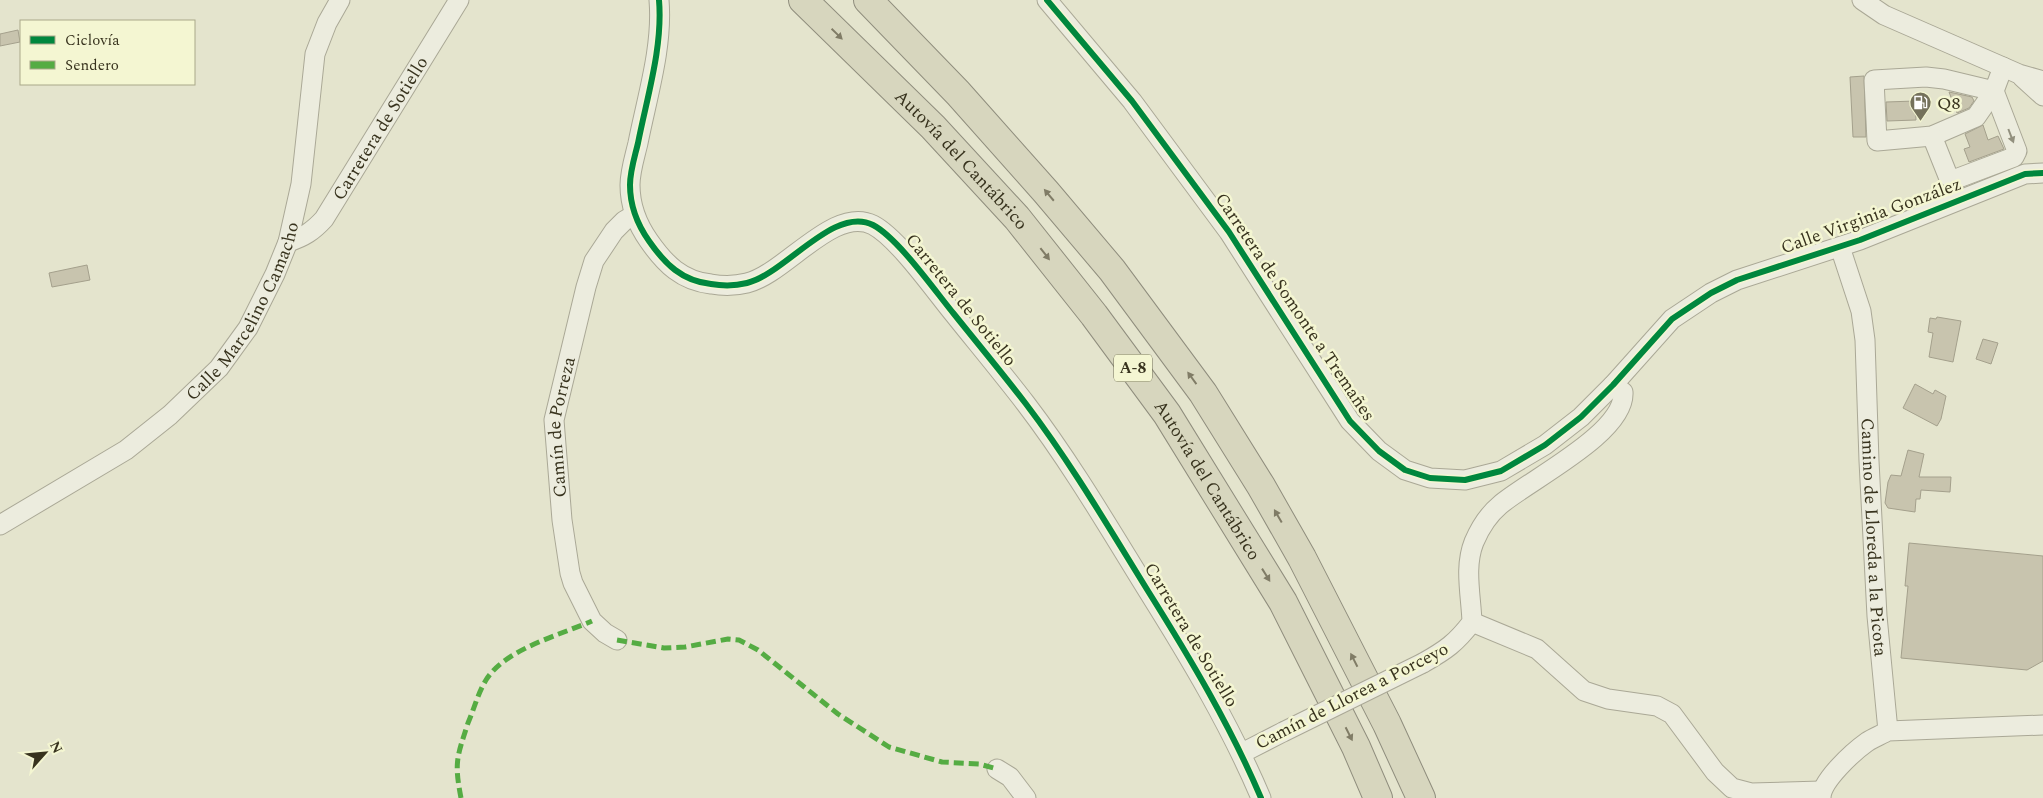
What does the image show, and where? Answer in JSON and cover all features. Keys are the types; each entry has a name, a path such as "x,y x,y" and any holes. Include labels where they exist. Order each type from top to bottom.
{"highway":[{"name":"Autovía del Cantábrico","path":"803,0 933,127 1017,218 1094,315 1167,414 1283,602 1356,747 1378,798"},
{"name":"A-8","path":"868,0 958,93 1046,192 1112,270 1203,393 1261,486 1302,558 1387,724 1421,798"}],"street":[{"name":"Calle Marcelino Camacho","path":"0,525 126,450 170,415 219,368 248,328 275,274 288,242 301,184 316,54 327,23 340,0"},
{"name":"Carretera de Sotiello","path":"288,242 314,230 324,219 459,0"},
{"name":"Carretera de Sotiello","path":"658,0 659,38 630,184 634,215 647,239 663,260 678,274 700,283 726,286 748,283 762,277 782,266 830,230 846,222 859,221 872,224 887,235 919,270 1027,406 1081,484 1199,673 1242,753"},
{"name":"Carretera de Somonte a Tremañes","path":"1047,0 1132,101 1229,232 1350,422 1379,451 1405,470 1430,478 1465,480 1501,471 1545,445 1574,423 1613,385 1672,320 1711,293"},
{"path":"1862,0 1884,15 2011,71 2043,81"},
{"path":"1994,91 1944,79 1926,77 1874,80 1877,141 1932,136 1976,117 2011,71"},
{"path":"2011,71 2043,96"},
{"path":"1932,136 1948,176 1953,180 2014,158 2017,151 1994,91"},
{"name":"Calle Virginia González","path":"1711,293 1737,280 1840,247 2034,174 2043,159"},
{"name":"Camín de Porreza","path":"617,640 605,633 592,621 570,573 562,520 554,420 594,261 614,231 624,221 634,215"},
{"name":"Camino de Lloreda a la Picota","path":"1840,247 1861,311 1866,340 1869,461 1876,596 1883,695 1888,731"},
{"path":"1613,385 1623,392 1624,400 1614,417 1594,439 1500,505 1486,519 1474,543 1468,570 1472,622 1537,650 1584,690 1608,698 1657,706 1672,714 1715,772 1732,788 1751,794 1821,794 1829,777 1866,742 1888,731 2043,725"},
{"name":"Camín de Llorea a Porceyo","path":"1261,798 1242,753 1440,654 1458,640 1472,622"},
{"path":"997,769 1010,777 1026,798"}],"building":[{"path":"18,30 20,42 0,46 0,34"},
{"path":"1864,76 1866,137 1853,137 1850,77"},
{"path":"1949,92 1972,97 1974,101 1969,108 1957,113"},
{"path":"1915,101 1916,120 1887,121 1886,102"},
{"path":"1983,125 1988,140 1998,136 2004,149 1969,162 1964,149 1970,147 1965,134"},
{"path":"87,265 90,280 52,287 49,273"},
{"path":"1937,317 1961,321 1953,362 1929,357 1933,333 1928,332 1930,318 1936,319"},
{"path":"1983,339 1998,343 1991,364 1976,359"},
{"path":"1915,384 1933,394 1935,390 1946,396 1941,419 1937,426 1903,408"},
{"path":"1908,450 1924,454 1919,477 1951,477 1950,492 1921,490 1920,499 1916,499 1915,512 1888,508 1885,503 1891,475 1901,476"},
{"path":"1909,543 2043,556 2043,661 2027,670 1901,658 1908,586 1905,586"}],"marked path":[{"path":"461,798 457,767 459,752 478,696 486,680 495,669 519,651 592,621"},
{"path":"617,640 664,648 685,647 728,639 739,640 758,650 838,714 889,747 942,762 979,764 997,769"}],"cycle path":[{"path":"659,0 659,36 630,185 631,200 638,221 645,235 661,257 675,270 691,279 716,285 738,285 762,277 826,232 842,224 858,221 873,225 894,241 1043,426 1074,472 1194,667 1223,718 1261,798"},
{"path":"1047,0 1132,101 1229,232 1350,421 1379,451 1405,470 1430,478 1465,480 1501,471 1545,445 1581,417 1613,385 1672,319 1711,293 1737,280 1860,240 2025,174 2043,173"}],"place":[{"name":"Q8","path":"1921,122"}]}
